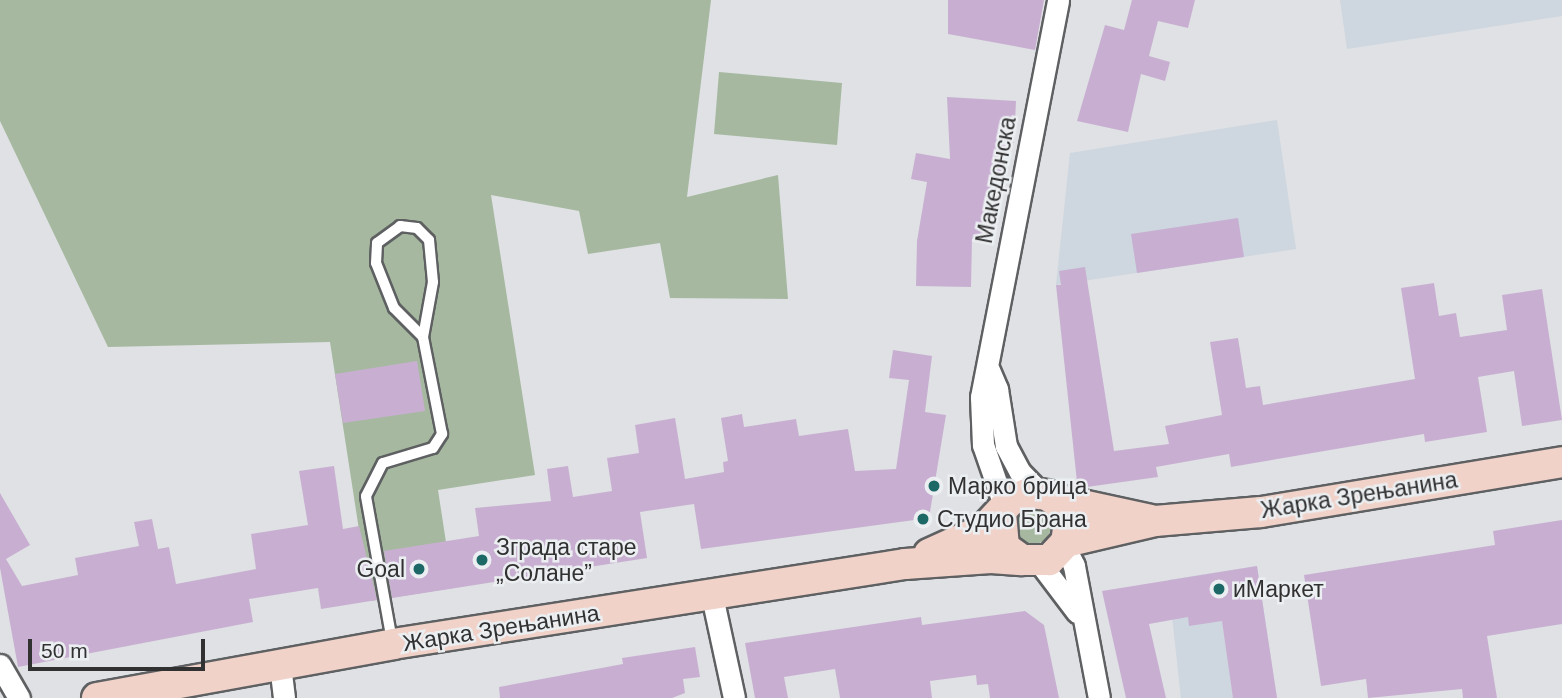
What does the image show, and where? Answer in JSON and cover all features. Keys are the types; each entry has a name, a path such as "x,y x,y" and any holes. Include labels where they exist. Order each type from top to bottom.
{"main road":[{"name":"Жарка Зрењанина","path":"97,698 393,644 905,564 991,558 1030,561 1065,544 1155,521 1261,512 1562,462"},
{"name":"Жарка Зрењанина","path":"905,564 984,529 1020,495 1047,496 1155,521"},
{"path":"1047,496 1069,523 1065,544"},
{"path":"1003,511 1004,547 1030,561"}],"street":[{"name":"Македонска","path":"1003,511 981,428 981,397 989,370 1058,0"},
{"name":"Македонска","path":"989,370 997,389 1006,446 1020,472 1047,496"},
{"path":"1065,544 1074,566 1082,620 1099,698"},
{"path":"1030,561 1082,620"},
{"path":"712,596 734,698"},
{"path":"0,665 19,698"},
{"path":"280,665 284,698"}],"lane":[{"path":"393,644 386,624 366,496 383,463 433,449 440,440 423,337 433,258 424,233 400,226 377,243 376,263 394,308 423,337"}],"shaded area":[{"path":"1340,0 1562,0 1562,16 1347,49"},
{"path":"1277,120 1296,249 1056,285 1070,153"},
{"path":"1257,566 1277,698 1181,698 1168,580"}],"green space":[{"path":"0,0 711,0 687,197 778,175 788,299 670,298 660,243 588,254 579,211 491,195 535,475 438,490 453,588 370,601 330,342 108,347 0,121"},
{"path":"719,72 842,83 837,145 714,134"},
{"path":"1033,508 1046,513 1051,526 1046,539 1033,544 1020,539 1015,526 1020,513"}],"building":[{"path":"948,0 1044,0 1035,50 948,34"},
{"path":"1132,0 1195,0 1188,28 1158,21 1149,56 1170,62 1165,81 1141,74 1128,132 1077,121 1105,25 1124,30"},
{"path":"947,97 1016,101 1014,143 1006,143 988,242 972,239 971,287 916,286 917,241 927,182 911,179 916,153 950,159"},
{"path":"1238,218 1244,257 1137,273 1131,234"},
{"path":"1085,267 1114,451 1169,444 1165,426 1222,415 1210,342 1238,338 1246,388 1260,386 1263,405 1415,379 1401,288 1434,283 1439,316 1456,313 1460,337 1507,330 1502,295 1542,289 1562,420 1522,426 1514,371 1478,377 1487,432 1425,442 1424,434 1231,467 1229,454 1156,467 1158,477 1087,487 1077,482 1056,285 1061,285 1059,271"},
{"path":"893,350 932,356 925,412 946,415 929,518 701,549 694,504 640,512 647,558 392,598 384,551 479,536 475,508 551,501 547,469 568,466 573,497 612,491 607,458 639,453 635,425 675,418 685,479 724,472 723,462 728,461 721,418 742,414 744,427 796,419 799,436 848,429 855,471 896,469 909,380 889,378"},
{"path":"417,361 425,411 343,423 335,374"},
{"path":"334,466 343,529 359,526 377,600 321,609 318,588 249,599 253,622 18,667 0,568 0,493 30,545 6,559 22,586 78,575 75,558 139,546 134,522 152,519 158,549 169,547 176,584 256,569 251,534 308,525 299,471"},
{"path":"1562,520 1562,624 1487,636 1497,698 1463,698 1462,689 1368,698 1366,679 1321,686 1304,575 1495,545 1493,531"},
{"path":"1257,566 1277,698 1233,698 1222,621 1189,626 1188,617 1149,624 1166,698 1126,698 1102,591"},
{"path":"1025,611 1044,625 1059,698 990,698 988,684 977,685 976,675 930,681 932,698 840,698 835,669 784,677 788,698 755,698 745,643 921,617 922,625"},
{"path":"695,647 700,677 683,679 685,693 672,698 500,698 499,687 623,664 622,658"}],"place":[{"name":"Марко брица","path":"934,486"},
{"name":"Студио Брана","path":"923,519"},
{"name":"Зграда старе „Солане”","path":"482,560"},
{"name":"Goal","path":"419,569"},
{"name":"иМаркет","path":"1219,589"}]}
